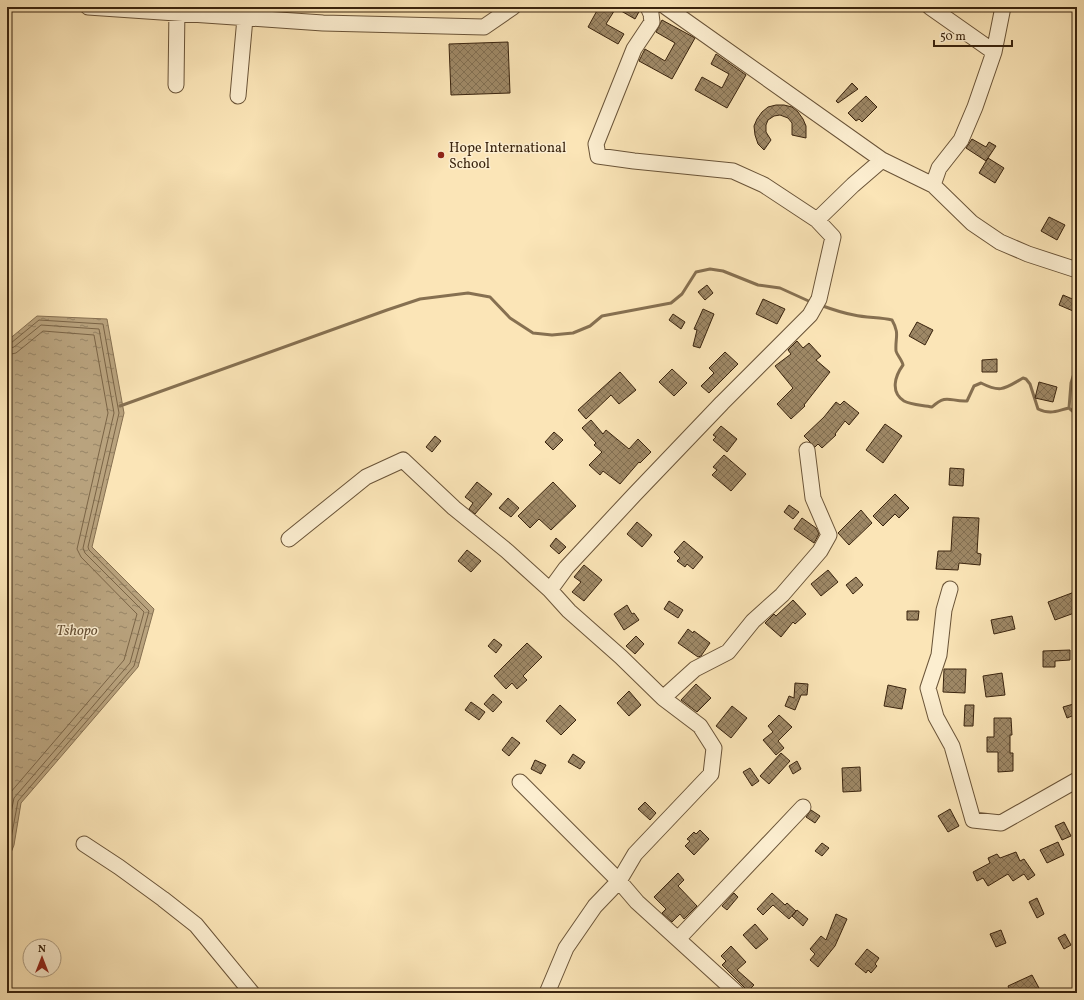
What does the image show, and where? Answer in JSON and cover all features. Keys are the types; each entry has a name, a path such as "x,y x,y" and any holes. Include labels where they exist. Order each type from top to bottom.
{"street":[{"path":"88,7 245,12 323,23 484,27 513,7"},
{"path":"550,590 566,568 634,494 810,315 815,305 833,237 817,220 764,185 733,171 634,162 598,156 596,144 631,57 652,22 648,7"},
{"path":"666,7 882,160 932,185 972,223 1000,242 1028,254 1077,270"},
{"path":"930,7 994,52"},
{"path":"932,185 939,168 961,140 975,107 994,52 1003,7"},
{"path":"176,85 177,10"},
{"path":"238,96 245,12"},
{"path":"817,220 853,185 882,160"},
{"path":"663,698 695,669 728,652 753,622 782,595 820,551 829,535 813,498 807,450"},
{"path":"289,539 366,477 403,460 454,508 507,551 550,590 569,611 621,657 663,698 700,726 714,748 711,774 635,854 619,881 595,906 566,948 546,993"},
{"path":"950,589 944,610 939,655 928,688 936,717 952,746 973,820 1001,823 1077,780"},
{"path":"520,782 619,881 637,902 737,993"},
{"path":"678,939 803,807"},
{"path":"84,844 163,899 196,925 252,993"}],"water":[{"name":"Tshopo","path":"37,316 107,319 124,413 92,547 154,609 138,667 21,803 14,845 7,863 7,341"}],"building":[{"path":"599,7 639,7 640,10 635,19 616,8 606,24 624,34 618,44 588,27"},
{"path":"662,20 695,38 672,79 639,61 645,49 665,61 675,43 656,32"},
{"path":"508,42 510,93 451,95 449,44"},
{"path":"716,54 746,75 727,108 695,90 702,77 722,88 729,74 711,64"},
{"path":"852,83 858,89 838,103 836,101"},
{"path":"866,96 877,107 862,122 859,119 856,121 848,113"},
{"path":"776,105 792,107 798,112 806,126 806,138 792,135 792,123 788,118 780,115 774,116 768,120 766,125 766,132 771,140 764,150 758,144 754,126 762,112 768,107"},
{"path":"972,139 986,147 989,142 996,146 986,161 966,148"},
{"path":"988,158 1004,168 995,183 979,173"},
{"path":"1049,217 1065,225 1057,240 1041,231"},
{"path":"707,285 713,293 705,300 698,292"},
{"path":"1063,295 1077,301 1073,311 1059,305"},
{"path":"763,299 785,309 777,324 756,314"},
{"path":"703,309 714,314 700,348 693,346 697,330 694,329"},
{"path":"673,314 685,322 681,329 669,320"},
{"path":"917,322 933,330 925,345 909,336"},
{"path":"797,341 803,348 809,343 821,356 816,360 830,372 804,405 805,406 791,419 777,404 793,388 775,366 791,354 788,350"},
{"path":"725,352 738,364 709,393 701,386 714,373 709,368"},
{"path":"997,359 997,372 982,372 982,360"},
{"path":"672,369 687,383 674,396 659,382"},
{"path":"620,372 636,390 619,404 611,395 586,419 578,410"},
{"path":"1039,382 1057,387 1053,402 1035,398"},
{"path":"844,401 859,413 849,425 845,421 835,434 836,435 822,448 818,444 815,447 804,436 824,417 836,402 840,405"},
{"path":"591,420 603,434 606,430 629,449 638,439 651,452 640,463 639,462 620,484 603,471 600,475 589,465 602,452 594,445 596,443 582,428"},
{"path":"885,424 902,436 883,463 866,450"},
{"path":"721,426 737,439 727,452 713,440 716,437 713,435"},
{"path":"554,432 563,440 553,450 545,442"},
{"path":"435,436 441,441 432,452 426,447"},
{"path":"724,455 746,474 731,491 712,475 717,470 713,467"},
{"path":"950,468 964,469 963,486 949,485"},
{"path":"477,482 492,494 475,514 469,509 473,503 465,497"},
{"path":"553,482 576,506 551,530 539,519 530,528 518,516"},
{"path":"895,494 909,508 899,518 895,514 883,526 873,516"},
{"path":"508,498 519,508 511,517 499,508"},
{"path":"789,505 799,512 793,519 784,512"},
{"path":"861,510 872,523 849,545 838,533"},
{"path":"953,517 979,518 977,553 981,554 980,565 959,563 958,570 936,569 938,551 951,551"},
{"path":"802,518 816,528 819,534 814,543 794,529"},
{"path":"637,522 652,535 642,547 627,534"},
{"path":"556,538 566,547 559,554 550,546"},
{"path":"684,541 703,557 693,569 687,564 685,567 677,561 680,558 674,552"},
{"path":"467,550 481,561 471,572 458,561"},
{"path":"584,565 602,580 584,601 572,592 581,582 574,577"},
{"path":"828,570 838,582 821,596 811,584"},
{"path":"856,577 863,585 853,594 846,585"},
{"path":"1077,591 1077,612 1055,620 1048,602"},
{"path":"793,600 806,614 795,624 793,622 781,637 765,623 774,614 776,616"},
{"path":"669,601 683,610 678,618 664,609"},
{"path":"627,605 632,614 634,613 639,620 624,630 614,614"},
{"path":"907,611 919,611 918,620 907,620"},
{"path":"1012,616 1015,629 994,634 991,620"},
{"path":"688,629 693,633 694,631 710,643 701,656 698,657 678,643"},
{"path":"636,636 644,644 635,654 626,646"},
{"path":"494,639 502,645 496,653 488,646"},
{"path":"527,643 542,657 523,676 527,680 517,689 512,683 506,689 494,676"},
{"path":"1070,650 1070,660 1055,661 1055,667 1043,667 1043,651"},
{"path":"944,669 966,669 965,693 943,692"},
{"path":"1002,673 1005,695 986,697 983,676"},
{"path":"795,683 808,684 807,695 801,695 795,710 785,706 789,696 794,698"},
{"path":"696,684 711,698 697,712 681,700"},
{"path":"888,685 906,689 902,709 884,706"},
{"path":"629,691 641,705 629,716 617,703"},
{"path":"493,694 502,702 493,712 484,704"},
{"path":"471,702 485,712 479,720 465,710"},
{"path":"1077,703 1077,714 1067,718 1063,707"},
{"path":"560,705 576,720 561,735 546,721"},
{"path":"965,705 974,705 973,726 964,726"},
{"path":"732,706 747,718 731,738 716,726"},
{"path":"779,715 792,727 778,741 784,748 776,755 763,740 773,732 768,726"},
{"path":"994,718 1011,718 1012,735 1010,735 1010,753 1013,753 1013,771 998,772 998,752 987,752 987,737 994,737"},
{"path":"512,737 520,743 509,756 502,750"},
{"path":"781,753 790,761 769,784 760,776"},
{"path":"573,754 585,762 580,769 568,762"},
{"path":"535,760 546,765 541,774 531,769"},
{"path":"797,761 801,769 793,774 789,766"},
{"path":"860,767 861,791 843,792 842,768"},
{"path":"750,768 759,781 752,786 743,772"},
{"path":"645,802 656,813 650,820 638,809"},
{"path":"950,809 959,826 948,832 938,816"},
{"path":"811,810 820,816 815,823 806,817"},
{"path":"1064,822 1071,836 1062,840 1055,826"},
{"path":"700,830 709,839 694,855 685,846 690,841 687,839 694,832 696,834"},
{"path":"1058,842 1064,855 1047,863 1040,850"},
{"path":"822,843 829,848 822,856 815,851"},
{"path":"1016,852 1020,861 1024,859 1035,875 1028,880 1024,874 1013,881 1008,874 988,886 983,878 977,881 973,872 990,863 988,858 997,854 1000,858"},
{"path":"678,873 684,880 678,886 697,906 684,919 680,914 672,922 662,913 666,909 654,897"},
{"path":"734,893 738,897 727,910 722,906"},
{"path":"772,893 785,905 787,903 796,911 789,919 773,905 763,915 757,909"},
{"path":"1037,898 1044,914 1037,918 1029,902"},
{"path":"797,910 808,919 803,926 792,916"},
{"path":"836,914 847,919 835,946 818,967 810,960 815,954 810,949 821,936 826,940"},
{"path":"755,924 768,939 756,949 743,935"},
{"path":"1001,930 1006,943 996,947 990,934"},
{"path":"1065,934 1071,945 1064,949 1058,938"},
{"path":"731,946 746,962 737,970 754,985 748,991 722,965 726,961 721,956"},
{"path":"867,949 879,958 875,964 877,966 871,973 868,970 866,973 855,964"},
{"path":"1032,975 1039,988 1027,993 1011,993 1008,986"}],"waterway":[{"path":"120,406 420,299 468,293 490,297 510,318 533,333 552,335 573,333 590,326 602,316 671,303 682,294 696,272 710,269 723,271 758,285 780,288 813,303"},
{"path":"820,305 837,311 864,317 892,320 897,332 896,351 903,365 896,379 895,389 904,401 932,407 941,400 945,399 967,401 974,386 981,383 998,389 1007,387 1023,378 1030,384 1038,409 1050,412 1069,408 1077,415"},
{"path":"1069,408 1071,383 1077,364"}],"place":[{"name":"Hope International School","path":"441,155"}]}
